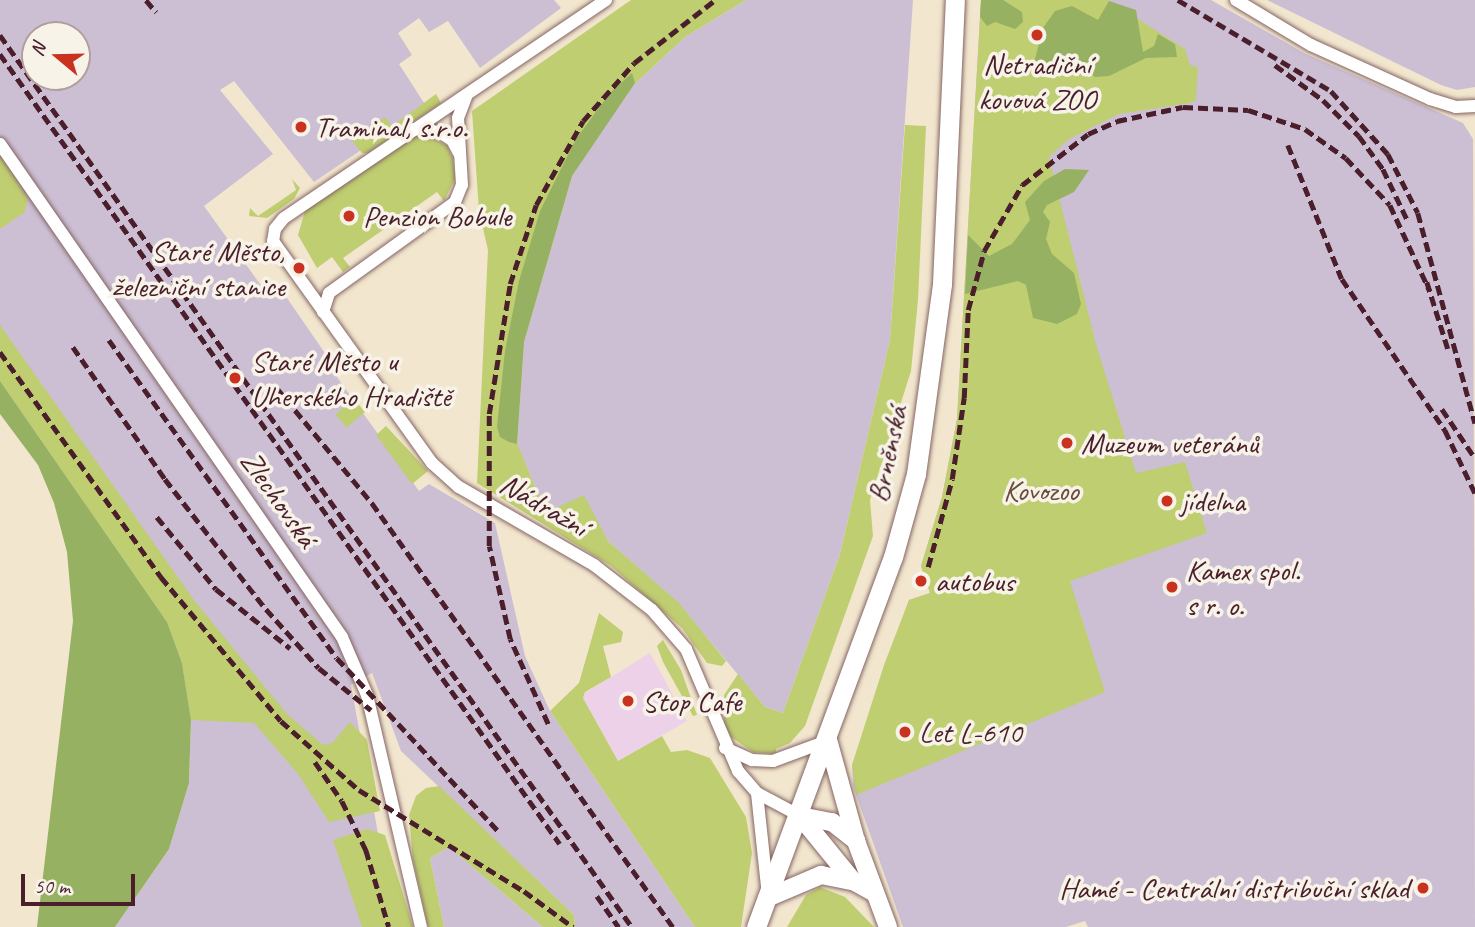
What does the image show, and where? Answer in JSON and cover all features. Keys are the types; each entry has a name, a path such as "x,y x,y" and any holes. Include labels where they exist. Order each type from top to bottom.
{"main road":[{"name":"Brněnská","path":"757,927 828,740 893,557 924,432 942,284 955,0"},
{"path":"828,740 856,841 888,927"},
{"path":"800,816 832,822 856,841"},
{"path":"800,816 853,881"},
{"path":"767,898 821,875 853,881 873,892"}],"street":[{"name":"Nádražní","path":"606,0 283,219 272,237 426,457 445,476 594,565 667,625 692,661 725,748 757,793 800,816"},
{"path":"1236,0 1311,45 1430,99 1456,107 1475,106"},
{"path":"323,312 329,293 454,202 462,185 458,118 469,93"},
{"path":"414,129 431,129 446,136 461,157"},
{"name":"Zlechovská","path":"0,144 342,637 367,695 421,927"},
{"path":"725,748 752,760 774,761 828,740"},
{"name":"Nádražní","path":"757,793 767,898"}],"shaded area":[{"path":"0,0 554,0 561,8 480,68 448,21 429,32 419,18 398,33 412,55 399,64 426,106 314,182 234,81 220,90 273,154 204,206 265,291 278,285 340,375 337,377 419,491 429,484 495,523 525,656 550,711 695,927 575,927 574,915 401,751 372,673 351,685 395,927 115,927 169,849 189,783 191,720 182,663 167,622 0,381"},
{"path":"746,0 913,0 890,340 840,554 783,713 765,707 678,603 608,541 591,515 556,508 538,494 517,444 524,342 572,176 626,92 685,37"},
{"path":"981,0 1211,0 1304,53 1463,123 1473,139 1475,927 1088,927 1085,921 1066,927 903,927 853,786 852,765 909,600 930,593 921,566 942,497 957,419"},
{"path":"1267,0 1475,0 1475,87 1457,90 1441,85"},
{"path":"650,653 687,721 618,761 583,698 585,693"},
{"path":"449,847 543,927 444,927 430,858"}],"green space":[{"path":"631,0 746,0 685,37 626,92 572,176 524,342 517,443 538,494 556,508 584,495 608,541 679,603 726,661 722,666 707,663 682,628 611,566 477,483 488,250 479,211 472,111"},
{"name":"Kovozoo","path":"981,0 1108,0 1185,49 1190,65 1198,67 1196,100 1119,114 1069,139 1049,157 1096,344 1136,473 1185,462 1207,533 1070,581 1105,692 856,795 852,765 884,665 909,600 930,593 921,566 942,497 957,419"},
{"path":"981,0 1003,0 1022,12 1023,22 1015,29 995,22 987,26 980,17"},
{"path":"1109,1 1136,10 1143,52 1154,46 1158,34 1175,44 1177,57 1146,58 1109,76 1095,77 1084,69 1058,76 1037,72 1034,63 1043,28 1055,11 1072,6 1098,20"},
{"path":"632,73 635,83 572,176 524,342 517,444 509,442 500,437 497,427 505,351 519,281 540,211 576,139 610,93"},
{"path":"436,94 441,103 368,153 362,153 352,141 385,117 392,126"},
{"path":"905,125 926,126 918,300 911,371 870,500 873,536 805,726 790,743 776,749 776,754 753,752 731,737 724,725 724,695 738,674 765,707 783,713 840,554 890,340"},
{"path":"426,134 447,146 453,159 455,179 444,201 437,192 343,258 350,267 343,272 332,257 317,268 298,235 305,211 411,136"},
{"path":"0,155 28,198 25,212 0,229"},
{"path":"1065,169 1089,170 1074,192 1047,205 1043,212 1050,222 1046,239 1052,254 1074,273 1081,304 1077,314 1057,324 1033,318 1026,285 1018,281 965,294 968,235 989,256 1012,244 1030,220 1025,202 1044,181"},
{"path":"292,179 300,188 294,199 267,218 249,216 250,208 258,216 296,190"},
{"path":"0,325 194,600 287,714 323,745 332,743 350,722 367,740 380,811 329,822 298,774 254,723 191,720 182,663 167,622 0,381"},
{"path":"0,381 167,622 182,663 191,720 189,783 169,849 115,927 37,927 73,621 67,552 54,503 38,465 0,414"},
{"path":"354,399 365,412 347,427 336,414"},
{"path":"386,426 428,471 412,484 376,435"},
{"path":"599,613 623,632 621,642 603,646 611,677 585,692 583,698 618,761 662,736 671,752 687,750 710,758 746,817 752,853 741,927 695,927 550,711 579,683"},
{"path":"663,640 681,670 697,715 693,716 663,662 657,646"},
{"path":"439,786 574,915 575,927 543,927 449,847 430,858 444,927 428,927 413,860 409,815 416,796 426,788"},
{"path":"367,829 385,835 413,927 362,927 333,840"},
{"path":"820,887 845,897 874,927 787,927 806,895"}],"railway":[{"path":"146,0 156,12"},
{"path":"548,724 510,639 489,546 489,414 510,284 536,205 583,121 634,63 715,0"},
{"path":"1178,0 1331,91 1388,154 1418,213 1475,423"},
{"path":"0,35 632,927"},
{"path":"0,54 560,844"},
{"path":"1275,65 1323,100 1359,136 1383,169 1407,219"},
{"path":"928,567 952,479 964,398 968,310 984,251 1022,185 1088,134 1117,121 1183,107 1248,110 1305,129 1346,158 1390,205 1430,291"},
{"path":"1288,145 1342,279 1445,430 1475,493"},
{"path":"1427,282 1448,349"},
{"path":"109,340 337,658 500,833"},
{"path":"73,347 165,479 266,609 319,668 371,710"},
{"path":"0,352 161,577 281,721 359,790 524,891 573,927"},
{"path":"276,387 372,503 673,927"},
{"path":"1442,409 1475,458"},
{"path":"157,517 216,589 290,648"},
{"path":"315,762 342,801 366,850 389,927"},
{"path":"597,896 619,927"}],"place":[{"name":"Netradiční kovová ZOO","path":"1037,35"},
{"name":"Traminal, s.r.o.","path":"301,127"},
{"name":"Penzion Bobule","path":"349,216"},
{"name":"Staré Město, železniční stanice","path":"299,268"},
{"name":"Staré Město u Uherského Hradiště","path":"235,378"},
{"name":"Muzeum veteránů","path":"1067,443"},
{"name":"jídelna","path":"1167,501"},
{"name":"autobus","path":"921,581"},
{"name":"Kamex spol. s r. o.","path":"1172,587"},
{"name":"Stop Cafe","path":"628,701"},
{"name":"Let L-610","path":"905,732"},
{"name":"Hamé - Centrální distribuční sklad","path":"1423,888"}]}
